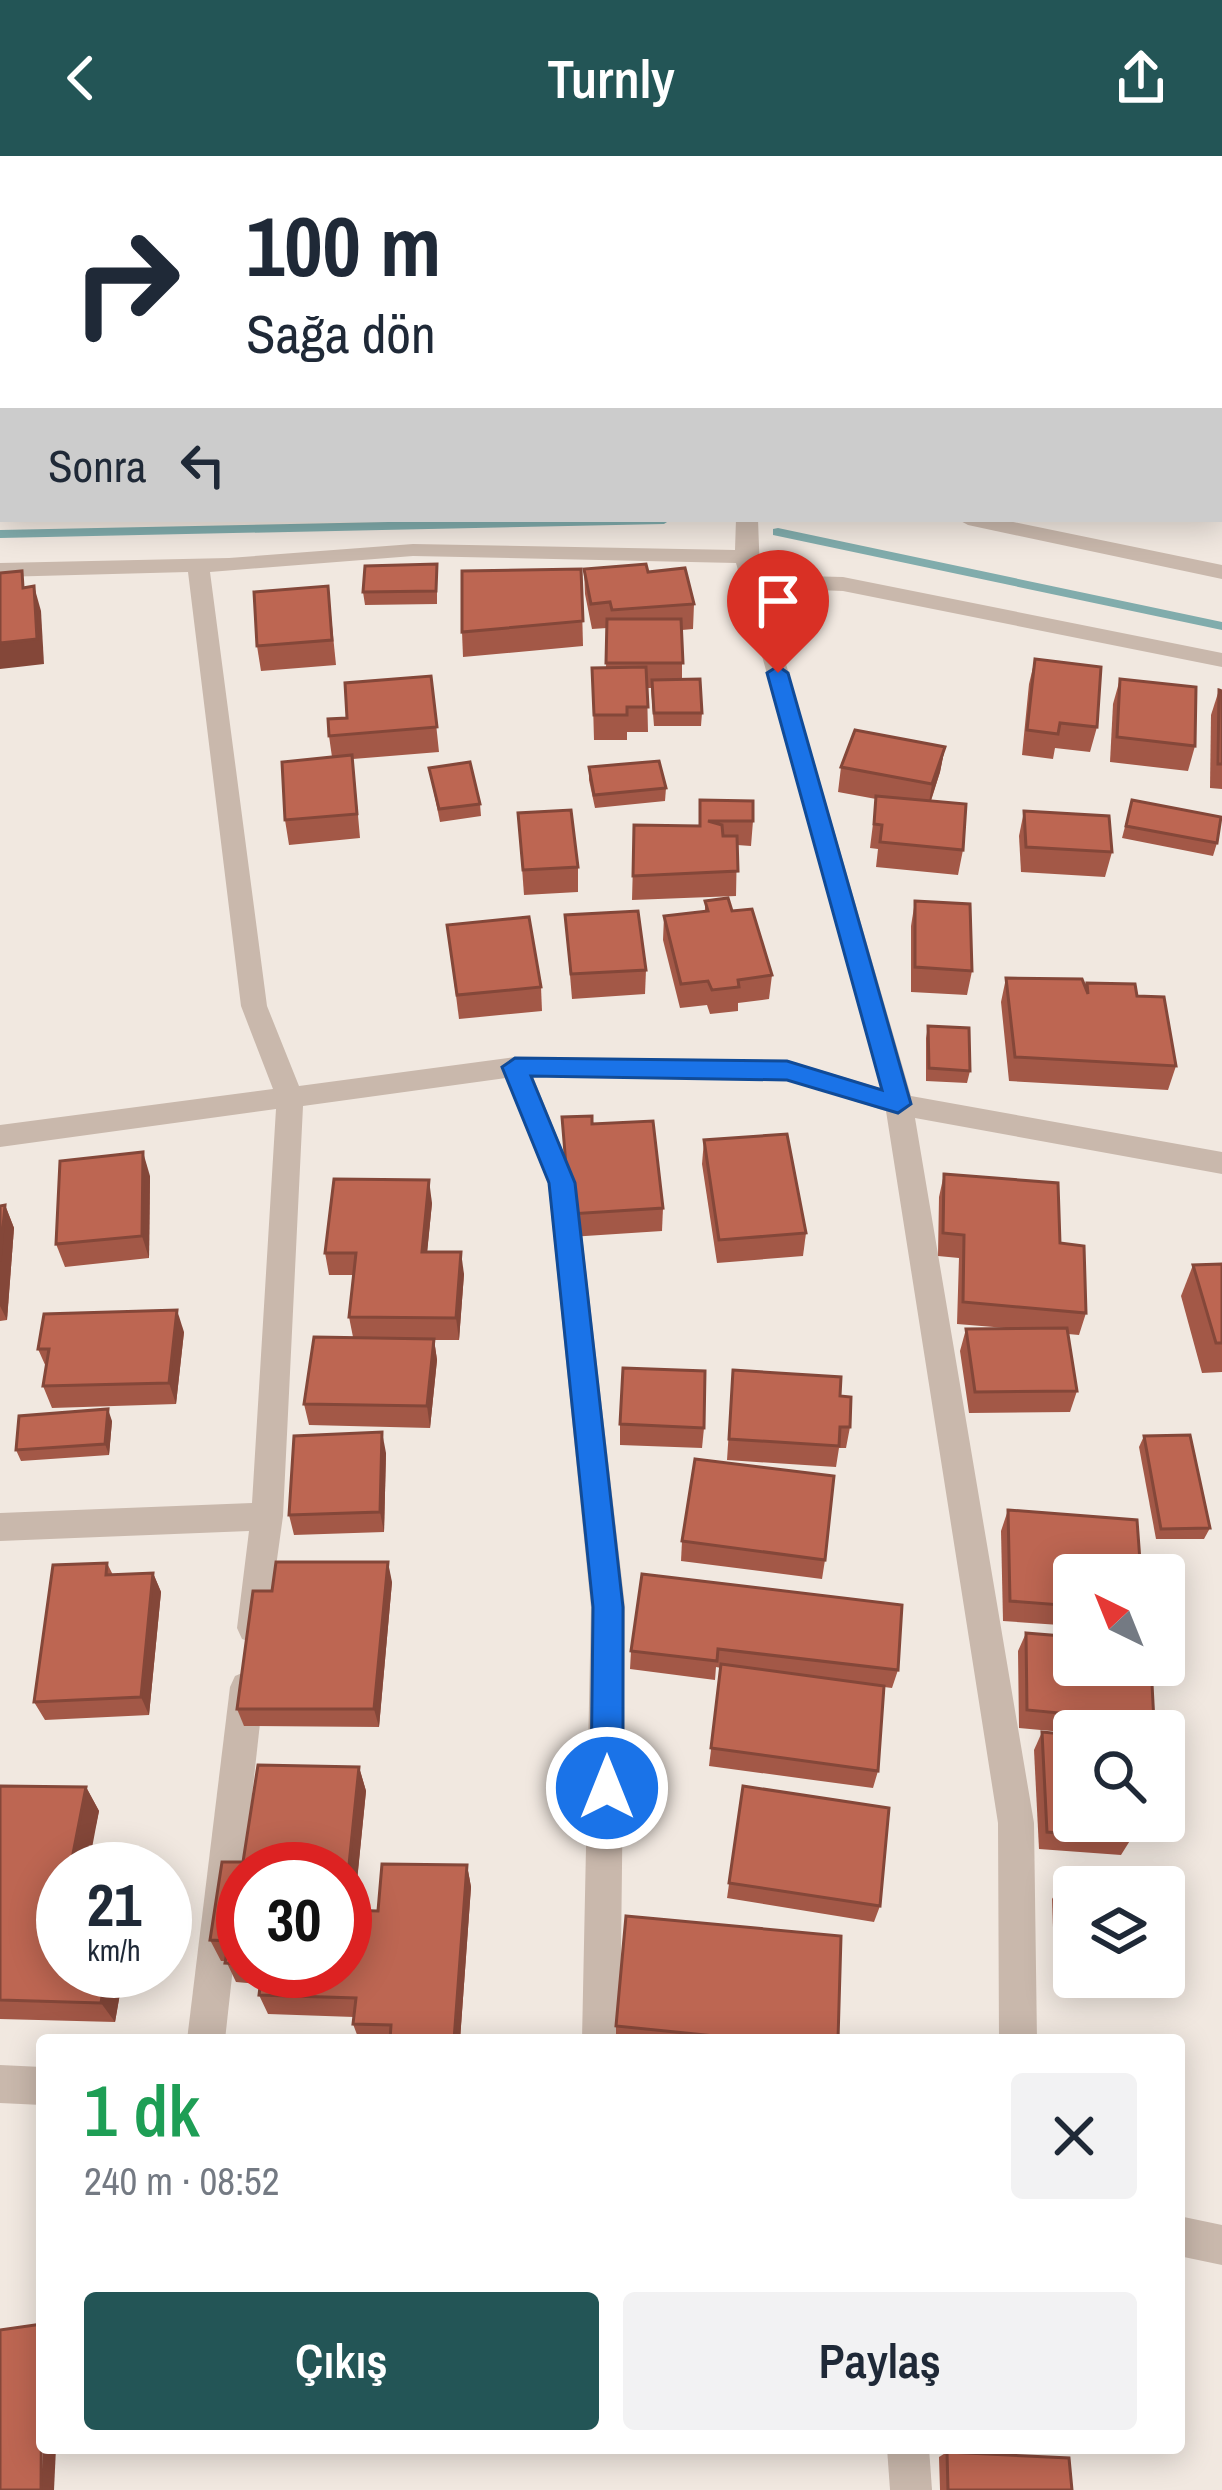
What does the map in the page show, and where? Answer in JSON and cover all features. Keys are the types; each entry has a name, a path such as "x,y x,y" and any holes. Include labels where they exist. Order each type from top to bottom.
{"street":[{"path":"747,522 748,569 898,1104 1016,1823 1018,2034"},
{"path":"983,522 1222,572"},
{"path":"1080,522 1094,544"},
{"path":"0,570 198,566 412,550 748,569 1222,660"},
{"path":"198,566 254,1006 290,1098 267,1516 207,2034"},
{"path":"515,1067 562,1183 608,1607 601,2034"},
{"path":"0,1136 515,1067 787,1070 898,1104 1222,1162"},
{"path":"0,1527 267,1516"},
{"path":"0,2084 36,2086"},
{"path":"1185,2237 1222,2245"},
{"path":"908,2454 911,2490"}],"building":[{"path":"437,564 436,591 363,592 365,566"},
{"path":"646,564 648,572 685,568 694,604 612,610 610,602 591,604 584,569"},
{"path":"581,569 583,621 462,632 462,571"},
{"path":"22,571 23,588 34,586 37,639 0,643 0,573"},
{"path":"328,586 332,640 257,646 254,592"},
{"path":"607,619 681,619 683,663 606,663"},
{"path":"1035,659 1101,667 1097,727 1060,723 1058,734 1027,730"},
{"path":"646,667 648,707 627,707 627,715 594,715 592,668"},
{"path":"431,676 437,727 329,736 328,719 347,718 345,683"},
{"path":"700,679 702,713 654,713 652,680"},
{"path":"1120,679 1196,687 1195,746 1117,737"},
{"path":"1222,691 1222,764 1218,764"},
{"path":"855,730 945,747 932,784 841,767"},
{"path":"352,755 357,814 285,820 282,762"},
{"path":"659,761 666,788 594,795 589,767"},
{"path":"470,762 480,804 439,809 429,768"},
{"path":"876,796 966,804 963,850 880,842 882,825 874,824"},
{"path":"700,800 753,801 753,821 708,821 722,825 723,836 737,836 738,871 633,876 634,825 700,826"},
{"path":"1132,800 1221,817 1217,843 1126,826"},
{"path":"571,810 578,867 523,870 518,813"},
{"path":"1024,811 1109,816 1112,852 1026,847"},
{"path":"728,898 732,911 752,909 772,975 738,980 739,987 712,990 708,981 681,984 664,916 708,911 705,901"},
{"path":"915,901 970,904 972,971 915,967"},
{"path":"638,911 646,970 571,974 565,915"},
{"path":"529,917 541,987 457,995 447,925"},
{"path":"1006,978 1082,979 1088,994 1087,983 1135,984 1137,996 1164,997 1176,1066 1015,1057"},
{"path":"928,1026 969,1028 970,1071 929,1068"},
{"path":"592,1116 592,1124 653,1121 663,1208 570,1214 562,1117"},
{"path":"787,1134 806,1233 719,1240 704,1140"},
{"path":"143,1152 142,1236 56,1244 60,1161"},
{"path":"944,1174 1058,1183 1060,1243 1084,1246 1086,1313 963,1302 964,1235 943,1233"},
{"path":"334,1179 429,1180 422,1252 461,1252 456,1318 349,1317 356,1253 325,1253"},
{"path":"5,1205 0,1261 0,1206"},
{"path":"1222,1264 1222,1343 1216,1343 1193,1265"},
{"path":"177,1310 169,1383 43,1386 49,1349 38,1349 44,1314"},
{"path":"1067,1328 1077,1391 975,1392 966,1329"},
{"path":"314,1337 434,1339 427,1406 304,1404"},
{"path":"623,1368 705,1371 704,1428 620,1424"},
{"path":"733,1370 841,1377 840,1396 851,1397 850,1427 840,1427 839,1446 729,1439"},
{"path":"108,1409 105,1444 16,1450 19,1416"},
{"path":"382,1432 380,1512 289,1515 294,1436"},
{"path":"1190,1435 1210,1528 1161,1529 1144,1436"},
{"path":"695,1459 834,1476 825,1560 682,1541"},
{"path":"1008,1510 1137,1520 1139,1554 1053,1554 1053,1604 1010,1601"},
{"path":"276,1562 388,1562 374,1709 237,1709 253,1591 272,1591"},
{"path":"107,1563 106,1575 153,1573 141,1697 34,1702 53,1565"},
{"path":"642,1574 902,1605 898,1670 718,1649 717,1661 631,1651"},
{"path":"1026,1633 1053,1635 1053,1686 1152,1686 1153,1710 1027,1710"},
{"path":"721,1664 884,1686 878,1771 711,1748"},
{"path":"1042,1732 1053,1733 1053,1832 1047,1832"},
{"path":"258,1765 359,1767 351,1842 246,1842"},
{"path":"0,1786 86,1787 75,1842 36,1842 36,1998 102,1998 101,2003 0,2000"},
{"path":"743,1786 889,1808 880,1906 729,1883"},
{"path":"382,1864 467,1865 454,2034 390,2034 391,2025 353,2024 356,1998 372,1998 372,1911 378,1911"},
{"path":"216,1901 216,1940 210,1940"},
{"path":"626,1916 841,1936 838,2034 695,2034 616,2026"},
{"path":"36,2325 36,2454 41,2454 41,2490 0,2490 0,2330"},
{"path":"947,2454 1069,2458 1072,2490 948,2490"}],"waterway":[{"path":"0,534 569,522"},
{"path":"778,532 1222,626"}],"route":[{"path":"607,1788 608,1607 562,1183 515,1067 787,1070 898,1104 778,673"}]}
